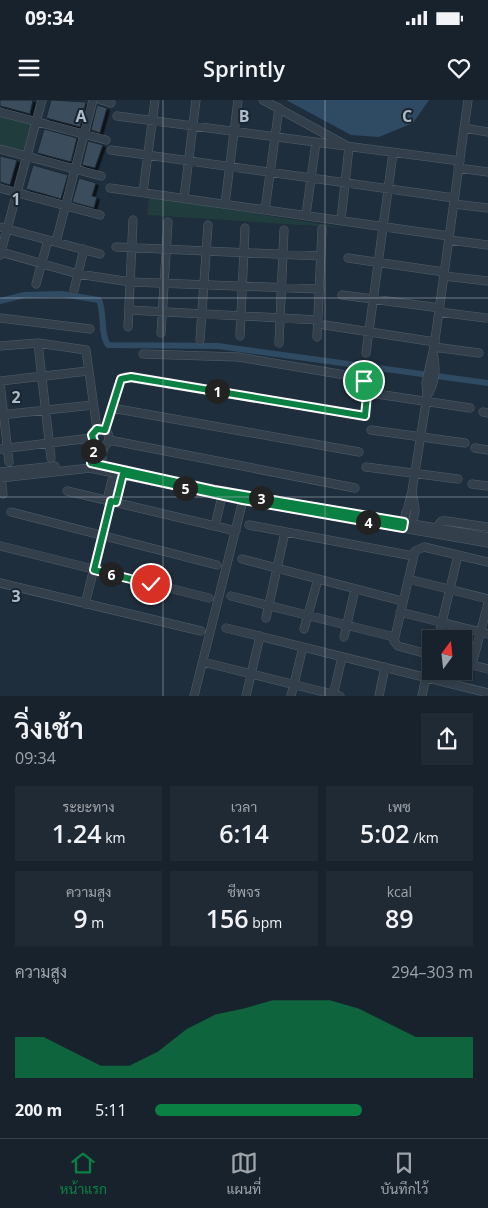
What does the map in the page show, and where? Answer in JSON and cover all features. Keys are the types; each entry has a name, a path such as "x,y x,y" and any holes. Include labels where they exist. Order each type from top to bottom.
{"street":[{"path":"42,100 17,193 4,228 0,254 78,274 131,282 320,289"},
{"path":"36,284 65,206 94,100"},
{"path":"101,100 111,103"},
{"path":"143,192 155,100"},
{"path":"184,198 196,100"},
{"path":"225,204 238,100"},
{"path":"263,100 349,147"},
{"path":"408,526 468,100"},
{"path":"265,210 279,108"},
{"path":"0,112 106,140"},
{"path":"117,116 393,153 459,164 488,172"},
{"path":"464,128 488,132"},
{"path":"306,215 316,142"},
{"path":"341,220 349,147"},
{"path":"0,149 101,176"},
{"path":"111,150 388,188 488,208"},
{"path":"366,353 393,153"},
{"path":"0,188 100,215"},
{"path":"110,188 383,226 488,245"},
{"path":"128,327 133,220"},
{"path":"161,333 168,222"},
{"path":"200,340 208,225"},
{"path":"4,228 100,254"},
{"path":"240,336 245,228"},
{"path":"317,337 322,229"},
{"path":"279,343 284,230"},
{"path":"116,246 321,256"},
{"path":"74,290 84,250"},
{"path":"348,258 488,281"},
{"path":"342,295 486,318"},
{"path":"129,310 280,320 318,320"},
{"path":"0,318 90,329"},
{"path":"325,325 368,332 434,348 479,353"},
{"path":"38,343 51,458"},
{"path":"0,346 38,343 86,350 93,405 101,430 109,440 355,488"},
{"path":"91,463 93,432 101,430 112,408 121,379 131,377 365,416 368,385 357,377 238,358 143,354"},
{"path":"9,462 4,448 0,382 88,371"},
{"path":"377,394 427,399 470,408"},
{"path":"2,414 93,405"},
{"path":"112,408 359,452"},
{"path":"371,430 465,444"},
{"path":"4,448 93,441 103,446 109,440"},
{"path":"475,448 488,450"},
{"path":"0,476 91,463 214,490 488,543"},
{"path":"366,467 458,480"},
{"path":"0,476 90,468 243,500 488,537"},
{"path":"112,501 114,472"},
{"path":"84,604 112,501 123,474"},
{"path":"0,476 3,494"},
{"path":"472,484 488,486"},
{"path":"67,491 236,531"},
{"path":"215,526 222,496"},
{"path":"194,696 243,500"},
{"path":"12,512 217,565"},
{"path":"436,528 446,521 488,527"},
{"path":"249,525 413,556"},
{"path":"266,618 285,532"},
{"path":"1,546 209,598"},
{"path":"422,653 398,646 394,637 415,551 424,547 488,562"},
{"path":"440,630 458,555"},
{"path":"242,559 402,601"},
{"path":"304,628 318,579"},
{"path":"408,579 488,599"},
{"path":"0,583 201,631"},
{"path":"344,638 354,588"},
{"path":"231,596 394,637"},
{"path":"472,656 484,633 488,603"},
{"path":"400,612 484,633"},
{"path":"226,628 422,676"},
{"path":"246,696 260,636"},
{"path":"290,696 303,647"},
{"path":"203,662 335,695 342,656"},
{"path":"472,665 488,669"},
{"path":"379,696 385,667"},
{"path":"422,696 425,680"},
{"path":"435,680 471,692 488,693"}],"green space":[{"path":"0,114 32,123 23,153 0,146"},
{"path":"149,197 346,228 147,215"}],"water":[{"path":"286,100 429,100 413,123 379,137 351,135"}],"building":[{"path":"0,100 33,100 30,114 0,106"},
{"path":"51,100 86,102 80,127 46,118"},
{"path":"97,105 107,108 100,133 91,130"},
{"path":"44,129 77,138 71,162 37,153"},
{"path":"88,141 103,145 95,168 82,165"},
{"path":"0,156 17,160 10,185 0,182"},
{"path":"33,165 68,175 61,199 26,189"},
{"path":"79,178 96,183 92,196 97,197 94,208 72,202"}],"waterway":[{"path":"0,301 24,295 62,294 99,300 104,335 108,345 218,346 488,383"}],"tunnel":[{"path":"102,464 105,445"}],"route":[{"path":"151,584 94,570 111,501 116,502 123,474 243,500 403,528 404,522 214,490 91,463 95,445 92,440 93,432 97,429 105,430 121,379 131,377 365,416 368,385 364,381"}]}
